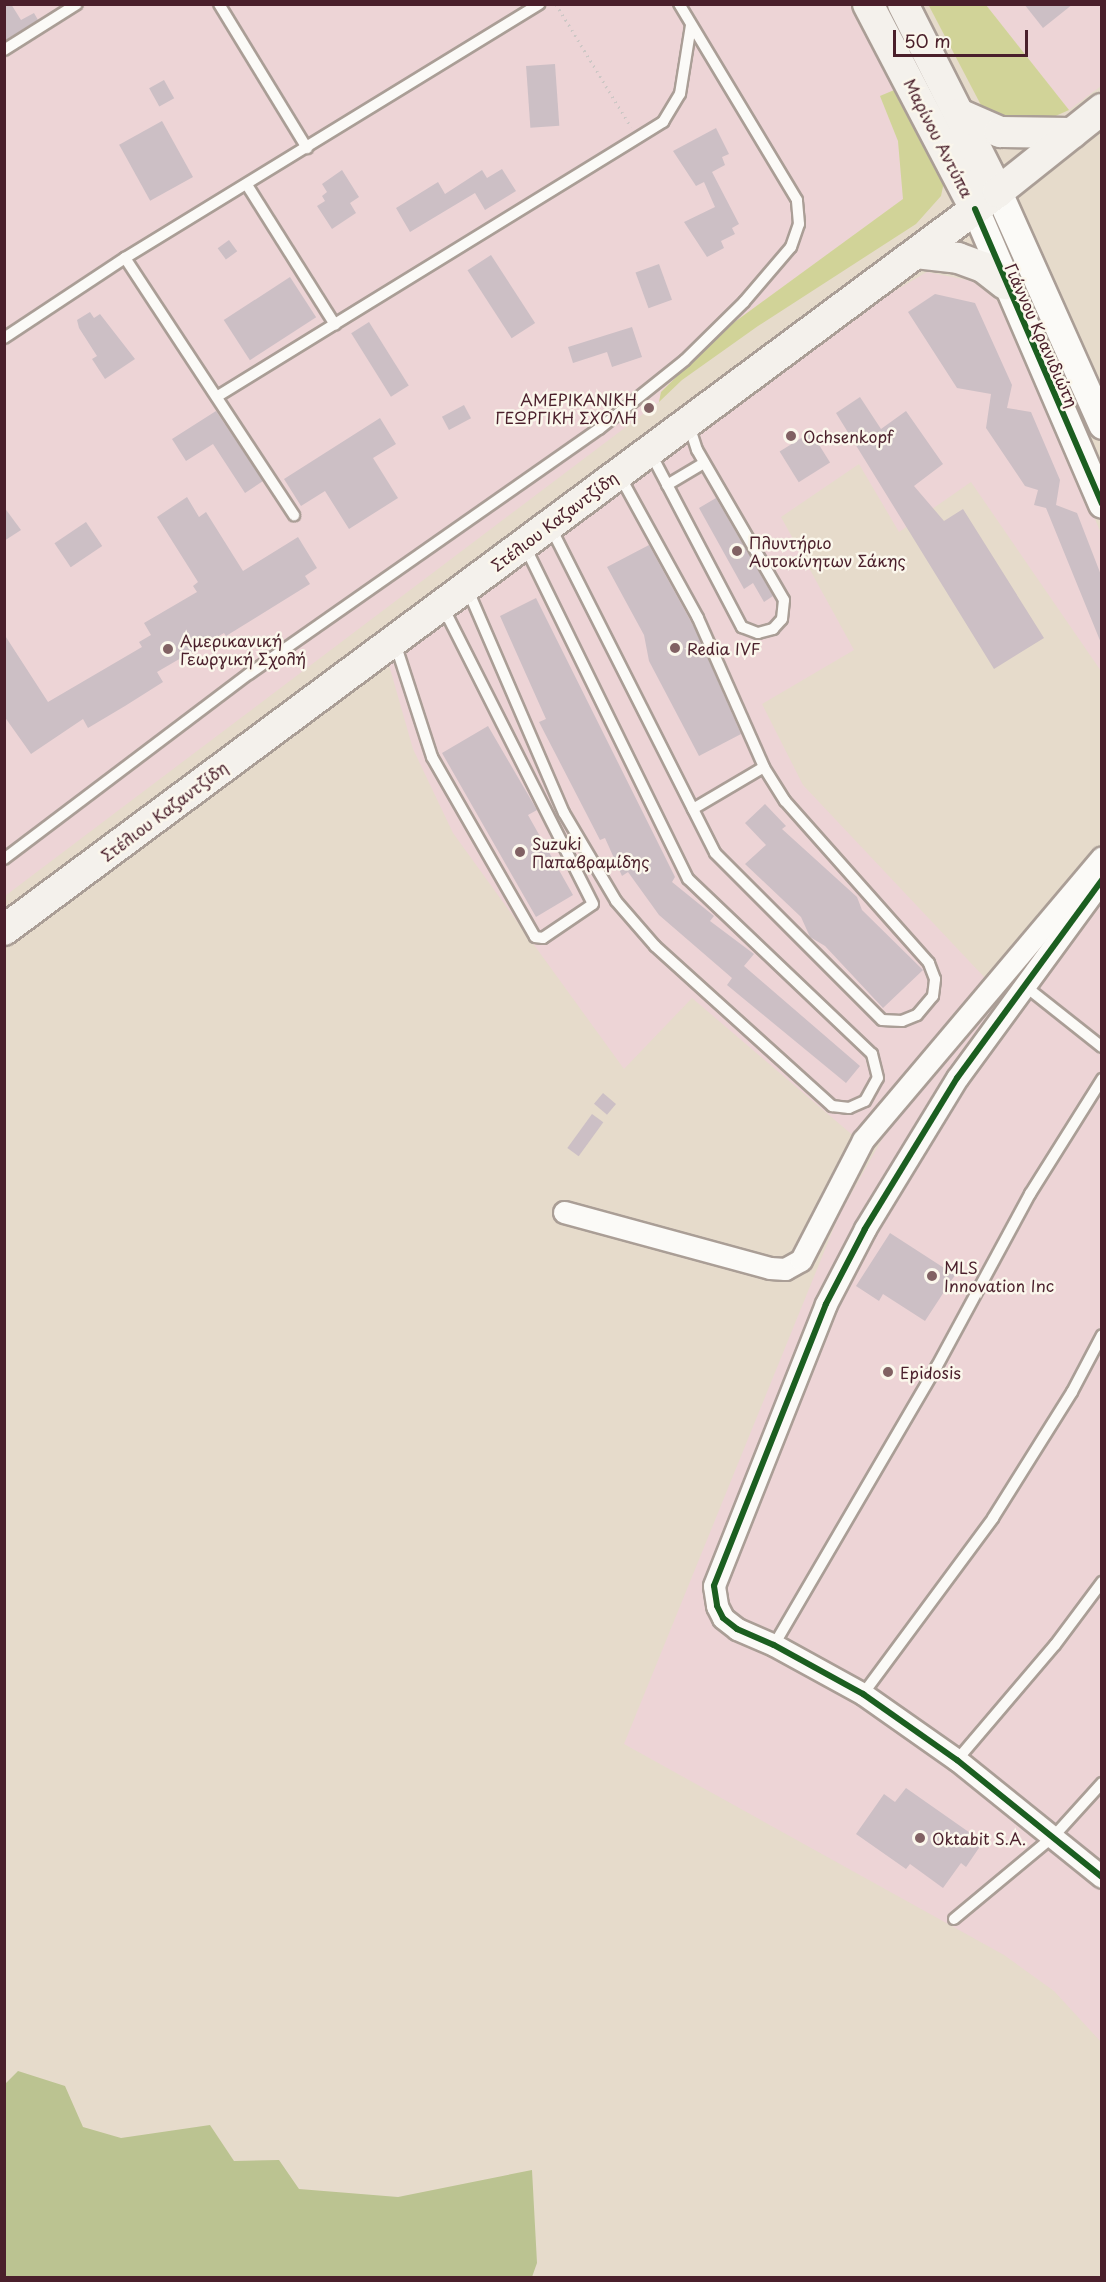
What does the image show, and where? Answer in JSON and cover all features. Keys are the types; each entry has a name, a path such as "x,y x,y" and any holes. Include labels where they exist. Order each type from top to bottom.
{"main road":[{"name":"Μαρίνου Αντύπα","path":"868,4 986,201"},
{"name":"Μαρίνου Αντύπα","path":"903,4 959,114 986,201"},
{"name":"Στέλιου Καζαντζίδη","path":"4,930 986,201 1101,110"},
{"path":"959,114 1000,132 1072,133"},
{"path":"916,253 958,258 983,267 1005,285"}],"street":[{"name":"Γιάννου Κρανιδιώτη","path":"986,201 1005,285 1101,504"},
{"name":"Γιάννου Κρανιδιώτη","path":"986,201 1101,425"},
{"path":"564,1212 770,1268 785,1269 801,1260 863,1140 1101,856"},
{"path":"1101,880 957,1078 865,1229 826,1304 719,1568 714,1586 717,1606 723,1618 737,1629 774,1645 863,1694 957,1760 1054,1836 1101,1877"}],"lane":[{"path":"4,50 77,4"},
{"path":"219,4 307,148"},
{"path":"4,338 125,258 539,4"},
{"path":"4,859 249,674 599,429 685,360 744,302 791,247 799,224 797,200 679,4"},
{"path":"218,396 663,122 680,94 692,25"},
{"path":"247,185 335,325"},
{"path":"125,258 218,396 294,515"},
{"path":"650,450 742,627 758,633 773,629 782,619 784,600 704,463 687,423"},
{"path":"667,484 704,463"},
{"path":"549,524 715,853 882,1020 902,1021 917,1015 929,1004 935,988 929,963 785,801 764,766 698,618 618,473"},
{"path":"466,586 495,660 564,813 616,901 655,946 832,1106 849,1108 866,1101 879,1078 872,1054 688,879 524,543"},
{"path":"393,640 432,757 535,937 543,938 593,904 442,604"},
{"path":"693,809 764,766"},
{"path":"1025,986 1101,1047"},
{"path":"774,1645 937,1366 1030,1194 1101,1079"},
{"path":"863,1694 1000,1508 1072,1392 1101,1335"},
{"path":"957,1760 1055,1645 1101,1582"},
{"path":"954,1919 1054,1836 1101,1783"}],"path":[{"path":"556,4 639,138"}],"shaded area":[{"name":"Αμερικανική Γεωργική Σχολή","path":"5,5 851,5 899,88 880,96 898,141 903,199 725,329 661,392 659,402 5,896"},
{"path":"986,5 1101,5 1101,86 1069,110"},
{"path":"927,272 972,281 1000,302 1101,533 1101,671 971,482 899,532 859,464 781,517 854,650 762,704 803,785 985,978 856,1138 692,998 624,1069 453,833 413,749 387,658 862,310"},
{"path":"1101,891 1101,2042 1054,1991 1004,1955 624,1744 839,1215 885,1134 1082,894"}],"green space":[{"path":"928,4 986,5 1069,110 1042,122 997,117 982,107"},
{"path":"899,88 945,177 941,196 916,224 758,326 682,380 659,402 661,392 725,329 903,199 898,141 880,96"},
{"path":"18,2071 65,2086 83,2127 121,2138 210,2125 234,2161 279,2160 299,2189 398,2197 532,2170 537,2263 532,2277 5,2277 5,2084"}],"building":[{"path":"4,4 11,4 21,20 34,13 38,20 4,41"},
{"path":"1024,4 1073,4 1043,28"},
{"path":"555,64 559,126 530,128 526,66"},
{"path":"164,80 174,98 159,107 149,88"},
{"path":"162,121 193,177 150,201 119,145"},
{"path":"716,128 729,154 722,157 725,165 712,172 739,224 732,228 735,234 721,241 724,248 707,257 684,222 715,207 704,182 696,186 673,151"},
{"path":"502,169 516,191 485,210 475,193 410,232 396,208 438,182 445,194 482,170 487,178"},
{"path":"342,170 359,197 350,203 356,213 332,229 317,206 325,201 322,196 327,192 322,184"},
{"path":"229,240 237,251 226,260 218,248"},
{"path":"491,255 535,323 512,338 468,270"},
{"path":"659,264 672,300 649,308 636,273"},
{"path":"290,277 316,317 250,360 224,320"},
{"path":"935,294 975,303 1012,385 1007,408 1031,412 1060,480 1056,505 1077,513 1101,575 1101,643 1046,508 1034,505 1038,490 1025,486 986,428 991,394 957,388 908,312"},
{"path":"90,312 94,318 100,314 135,359 105,379 92,359 97,356 79,328 77,320"},
{"path":"369,322 409,386 391,397 351,333"},
{"path":"632,327 642,357 612,367 607,352 573,363 568,347"},
{"path":"860,397 881,429 906,411 943,464 914,486 944,521 963,509 1044,638 994,669 836,413"},
{"path":"464,405 471,418 449,430 442,417"},
{"path":"216,411 263,481 245,493 213,444 186,461 172,439"},
{"path":"380,418 396,444 373,458 398,498 349,529 325,491 301,506 284,479"},
{"path":"811,432 830,463 799,482 780,452"},
{"path":"187,497 199,517 206,512 243,571 298,537 317,568 305,576 310,584 226,636 224,633 157,672 163,682 125,706 88,728 83,719 31,754 4,716 4,634 48,702 142,647 139,642 151,635 144,623 197,592 193,586 198,582 157,517"},
{"name":"Πλυντήριο Αυτοκίνητων Σάκης","path":"716,498 773,596 764,602 753,583 744,589 699,508"},
{"path":"4,507 21,530 4,541"},
{"path":"86,522 102,546 71,567 54,543"},
{"name":"Redia IVF","path":"649,545 695,629 741,734 699,756 649,661 644,635 607,567"},
{"path":"536,598 675,877 672,882 714,916 710,921 754,954 744,966 860,1066 846,1083 727,985 732,978 659,915 628,872 622,876 605,838 600,840 539,722 546,719 500,616"},
{"path":"488,726 537,810 528,815 573,895 536,917 442,753"},
{"path":"765,804 786,826 782,829 857,897 862,910 923,970 883,1008 825,946 810,937 801,917 745,864 766,845 745,823"},
{"path":"603,1093 616,1104 607,1115 594,1104"},
{"path":"592,1114 603,1122 579,1156 567,1148"},
{"name":"MLS Innovation Inc","path":"890,1233 955,1275 925,1321 883,1294 879,1301 856,1286"},
{"name":"Oktabit S.A.","path":"906,1788 983,1842 966,1867 961,1863 943,1888 910,1864 906,1869 856,1834 884,1794 895,1802"}],"cycle path":[{"path":"975,209 1102,504"},
{"path":"1102,880 957,1078 865,1229 826,1304 714,1586 717,1606 723,1618 737,1629 774,1645 863,1694 957,1760 1102,1877"}],"place":[{"name":"ΑΜΕΡΙΚΑΝΙΚΗ ΓΕΩΡΓΙΚΗ ΣΧΟΛΗ","path":"649,408"},
{"name":"Ochsenkopf","path":"791,436"},
{"name":"Πλυντήριο Αυτοκίνητων Σάκης","path":"737,551"},
{"name":"Redia IVF","path":"675,648"},
{"name":"Αμερικανική Γεωργική Σχολή","path":"168,649"},
{"name":"Suzuki Παπαβραμίδης","path":"520,852"},
{"name":"MLS Innovation Inc","path":"932,1276"},
{"name":"Epidosis","path":"888,1372"},
{"name":"Oktabit S.A.","path":"920,1838"}]}
